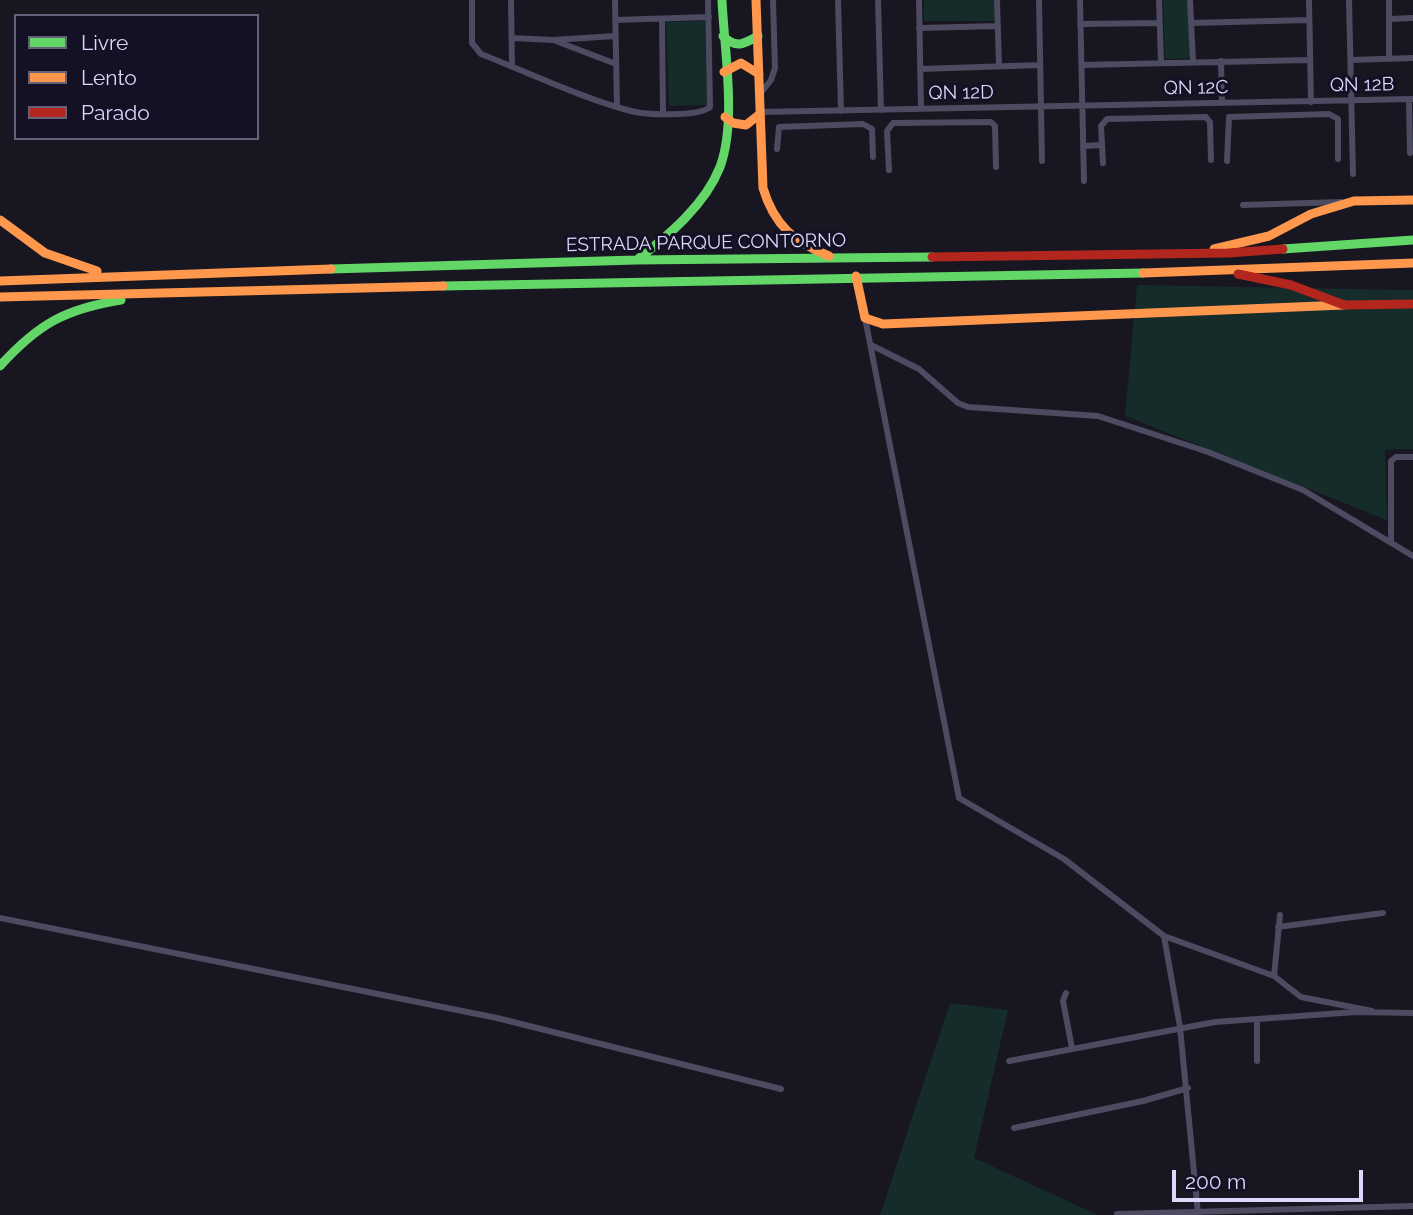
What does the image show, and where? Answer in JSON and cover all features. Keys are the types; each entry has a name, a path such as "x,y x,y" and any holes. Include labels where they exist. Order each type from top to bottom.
{"main road":[{"path":"636,260 674,229 710,183 724,153 722,0"},
{"path":"756,0 763,188 768,209 788,236 834,257"},
{"path":"723,37 730,43 742,46 758,36"},
{"path":"724,72 741,63 759,74"},
{"path":"724,117 733,123 746,125 760,113"},
{"path":"1190,253 1259,239 1311,214 1354,201 1413,200"},
{"path":"0,220 20,240 49,256 115,275"},
{"name":"ESTRADA PARQUE CONTORNO","path":"0,281 115,275 636,260 1190,253 1413,240"},
{"path":"1077,271 1091,261 1086,255 1078,253"},
{"path":"606,262 603,272 606,281"},
{"name":"ESTRADA PARQUE CONTORNO","path":"0,296 1077,271 1230,272 1272,267 1413,263"},
{"path":"1230,272 1291,285 1344,305"},
{"path":"856,276 865,318 883,324 1413,304"},
{"path":"0,366 28,334 74,309 189,291"}],"street":[{"path":"472,0 473,47 481,54 617,106 639,113 663,114 702,112 710,107 709,0"},
{"path":"511,0 512,66"},
{"path":"615,0 617,106"},
{"path":"760,94 771,80 775,68 773,0"},
{"path":"838,0 841,111"},
{"path":"878,0 881,110"},
{"path":"919,0 921,109"},
{"path":"997,0 999,66"},
{"path":"1039,0 1042,161"},
{"path":"1080,0 1084,181"},
{"path":"1159,0 1161,62"},
{"path":"1191,0 1192,61"},
{"path":"1309,0 1311,102"},
{"path":"1349,0 1353,174"},
{"path":"1389,0 1390,58"},
{"path":"615,20 709,17"},
{"path":"1390,19 1413,18"},
{"path":"662,19 663,114"},
{"path":"1191,23 1309,20"},
{"path":"1080,24 1160,23"},
{"path":"919,28 998,26"},
{"path":"512,38 553,40 615,36"},
{"path":"553,40 616,64"},
{"path":"709,50 724,50"},
{"path":"1351,60 1413,58"},
{"path":"1082,65 1309,60"},
{"path":"1221,61 1222,103"},
{"path":"920,69 1040,65"},
{"path":"1410,153 1411,99"},
{"name":"QN 12B","path":"1311,102 1411,99"},
{"name":"QN 12C","path":"1082,106 1311,102"},
{"name":"QN 12D","path":"760,113 1082,106"},
{"path":"941,109 941,123"},
{"path":"825,112 826,125"},
{"path":"1227,161 1226,124 1233,116 1333,115 1338,120 1338,159"},
{"path":"1103,163 1101,126 1105,119 1206,117 1210,122 1211,160"},
{"path":"889,170 889,125 941,123 993,123 996,167"},
{"path":"777,149 779,127 871,126 873,157"},
{"path":"1338,140 1353,139"},
{"path":"1083,146 1102,145"},
{"path":"1244,205 1354,201"},
{"path":"865,318 959,798 1064,859 1164,936 1274,976 1301,997 1372,1011"},
{"path":"871,345 919,369 958,402 968,407 1098,415 1208,452 1292,485 1413,556"},
{"path":"1391,542 1391,461 1396,457 1413,457"},
{"path":"1278,928 1383,913"},
{"path":"1274,976 1280,915"},
{"path":"0,918 497,1018 781,1089"},
{"path":"1164,936 1188,1088 1198,1214"},
{"path":"1066,993 1063,1002 1072,1048"},
{"path":"1009,1061 1180,1027 1372,1011 1413,1013"},
{"path":"1257,1020 1257,1061"},
{"path":"1014,1128 1143,1101 1188,1088"},
{"path":"1117,1214 1198,1214 1413,1206"}],"green space":[{"path":"924,0 994,0 994,21 924,21"},
{"path":"1163,0 1189,0 1191,58 1165,59"},
{"path":"705,21 707,105 669,106 666,22"},
{"path":"1137,285 1413,290 1413,449 1385,450 1387,520 1125,416"},
{"path":"950,1003 1008,1010 974,1158 1098,1215 880,1215"}],"traffic: fast":[{"path":"638,259 674,229 696,206 720,167 725,149 729,107 722,0"},
{"path":"723,36 736,44 758,36"},
{"path":"1283,249 1413,240"},
{"path":"331,269 636,260 932,257"},
{"path":"443,286 1143,273"},
{"path":"0,366 27,339 54,321 84,308 121,300"}],"traffic: slow":[{"path":"756,0 763,188 773,212 787,231 805,245 829,256"},
{"path":"724,72 741,63 759,74"},
{"path":"725,117 733,123 746,125 760,114"},
{"path":"1214,249 1269,236 1311,214 1354,201 1413,200"},
{"path":"0,220 45,253 97,271"},
{"path":"1143,273 1413,263"},
{"path":"0,281 331,269"},
{"path":"856,276 865,318 883,324 1344,305"},
{"path":"0,297 443,286"}],"traffic: jam":[{"path":"932,257 1228,253 1283,249"},
{"path":"1238,274 1291,285 1344,305 1413,304"}]}
